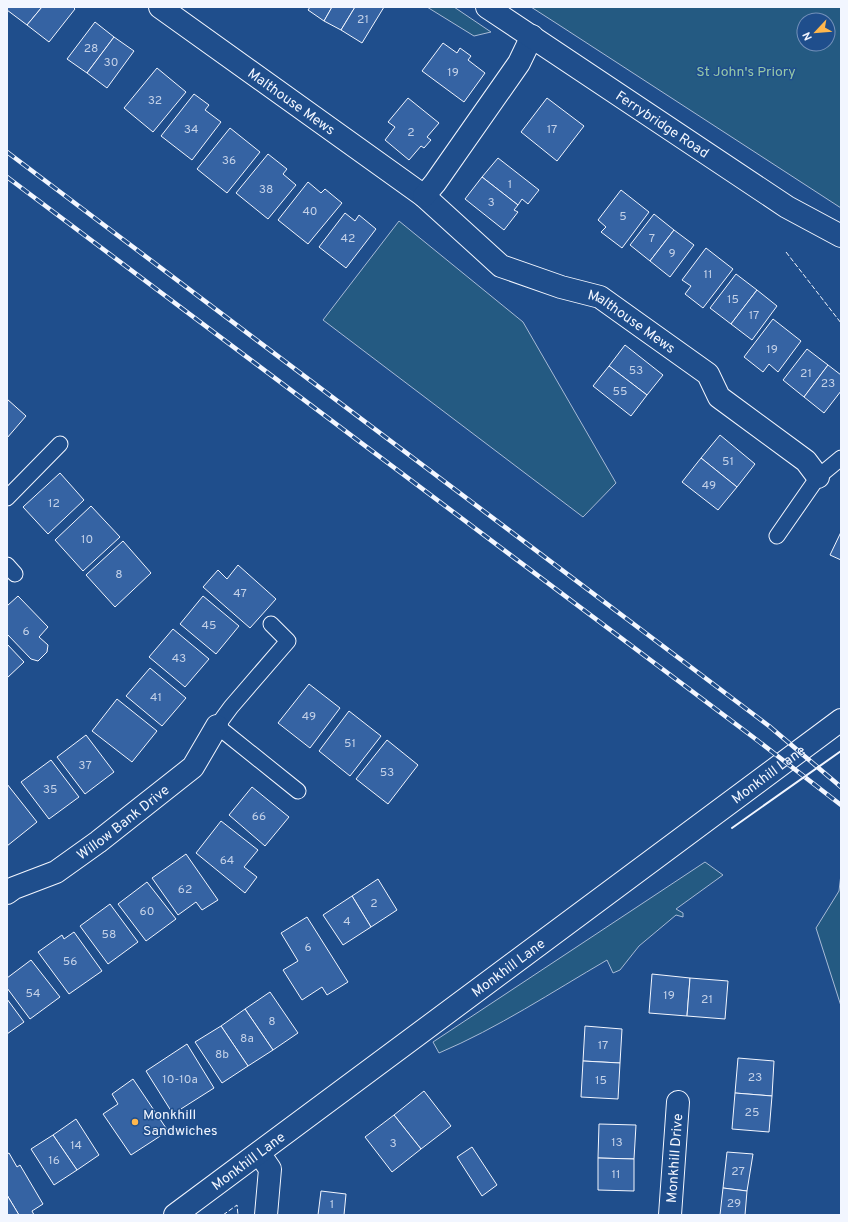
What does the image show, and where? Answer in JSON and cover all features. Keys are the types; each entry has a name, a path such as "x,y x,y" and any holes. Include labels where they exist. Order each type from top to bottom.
{"street":[{"name":"Ferrybridge Road","path":"487,7 532,36 599,83 787,206 841,236"},
{"name":"Malthouse Mews","path":"166,9 424,196 502,266 561,286 600,297 654,335 708,374 720,397 806,461 818,477"},
{"path":"424,196 435,183 519,63 532,36"},
{"name":"Monkhill Lane","path":"175,1215 841,720"},
{"name":"Willow Bank Drive","path":"7,893 14,888 56,872 110,833 192,767 218,726"},
{"name":"Monkhill Drive","path":"670,1215 678,1102"},
{"path":"259,1152 270,1169 266,1215"}],"lane":[{"path":"7,498 60,444"},
{"path":"777,536 818,477 841,458"},
{"name":"Willow Bank Drive","path":"218,726 231,708 288,641 271,624"},
{"path":"218,726 298,791"}],"green space":[{"path":"427,7 454,7 491,32 474,36"},
{"name":"St John's Priory","path":"531,7 841,7 841,208"},
{"path":"399,221 523,322 616,483 583,517 323,320"},
{"path":"705,862 723,875 676,909 683,913 683,917 676,915 639,946 620,970 613,973 607,960 504,1021 439,1053 433,1042"},
{"path":"841,874 841,1006 816,928 839,891"}],"building":[{"path":"7,7 42,7 27,25 7,10"},
{"path":"42,7 73,7 75,9 49,42 27,25"},
{"path":"310,7 332,7 324,21 308,10"},
{"path":"332,7 355,7 341,30 324,21"},
{"path":"355,7 384,7 362,43 341,30"},
{"path":"95,22 114,37 87,73 67,59"},
{"path":"114,37 134,51 107,88 87,73"},
{"path":"443,43 457,53 460,48 471,56 468,60 485,73 464,102 422,71"},
{"path":"157,68 186,92 153,132 124,108"},
{"path":"194,94 209,105 205,110 221,122 192,160 161,136"},
{"path":"408,98 439,123 427,137 431,140 424,148 421,146 409,160 385,140 395,127 388,122"},
{"path":"547,98 584,126 557,161 521,132"},
{"path":"230,128 260,152 227,193 197,169"},
{"path":"268,154 287,169 283,174 296,185 268,219 236,193"},
{"path":"498,158 539,190 528,204 522,199 518,205 482,177"},
{"path":"482,177 518,205 514,210 518,212 504,230 465,199"},
{"path":"308,182 321,193 325,189 342,203 308,244 278,220"},
{"path":"621,190 649,212 622,248 601,232 606,227 598,220"},
{"path":"345,213 355,221 359,215 376,229 346,268 319,247"},
{"path":"654,214 674,230 650,261 630,245"},
{"path":"674,230 694,245 670,277 650,261"},
{"path":"706,248 733,269 703,308 685,294 691,286 682,280"},
{"path":"736,274 757,290 731,324 710,308"},
{"path":"757,290 777,306 752,340 731,324"},
{"path":"773,319 801,341 778,372 769,364 763,372 744,357"},
{"path":"625,345 663,375 647,395 609,366"},
{"path":"807,349 828,365 804,397 783,380"},
{"path":"828,365 841,375 841,391 824,413 804,397"},
{"path":"609,366 647,395 631,416 593,386"},
{"path":"7,399 26,416 7,438"},
{"path":"720,435 755,464 737,487 701,458"},
{"path":"701,458 737,487 718,510 682,482"},
{"path":"60,473 84,500 48,534 23,507"},
{"path":"91,506 120,537 83,571 55,540"},
{"path":"841,532 841,560 830,555"},
{"path":"123,541 151,573 115,607 86,575"},
{"path":"238,565 276,599 250,628 203,587 218,570 227,579"},
{"path":"18,596 48,627 39,637 48,645 47,652 38,661 31,659 7,634 7,606"},
{"path":"203,596 239,626 216,654 180,624"},
{"path":"173,629 209,659 185,687 149,657"},
{"path":"7,644 24,662 7,678"},
{"path":"150,668 186,698 162,726 126,696"},
{"path":"309,684 340,708 310,748 278,723"},
{"path":"117,699 157,731 132,762 92,731"},
{"path":"349,711 381,736 350,776 319,751"},
{"path":"86,735 114,772 85,794 57,757"},
{"path":"387,740 418,765 388,804 356,779"},
{"path":"51,760 79,797 49,819 21,782"},
{"path":"7,784 37,822 7,846"},
{"path":"252,787 289,817 265,846 229,815"},
{"path":"221,821 258,850 244,867 257,877 245,893 196,853"},
{"path":"186,854 218,900 202,910 196,902 178,915 152,878"},
{"path":"378,879 397,910 371,927 352,896"},
{"path":"147,882 176,919 146,941 118,904"},
{"path":"352,896 371,927 343,945 323,915"},
{"path":"110,904 138,942 108,964 80,926"},
{"path":"307,917 348,982 327,995 322,987 302,1000 283,970 298,961 281,933"},
{"path":"74,932 102,971 69,994 38,952 62,935 64,939"},
{"path":"31,960 60,997 30,1019 7,988 7,978"},
{"path":"652,974 690,978 687,1016 649,1013"},
{"path":"690,978 728,981 725,1019 687,1016"},
{"path":"270,992 298,1033 273,1050 245,1009"},
{"path":"7,999 24,1022 7,1034"},
{"path":"245,1009 273,1050 248,1066 221,1026"},
{"path":"221,1026 248,1066 222,1083 195,1042"},
{"path":"585,1026 622,1029 620,1063 583,1061"},
{"path":"187,1044 214,1088 173,1114 146,1071"},
{"path":"738,1058 774,1061 772,1096 735,1093"},
{"path":"583,1061 620,1063 618,1099 581,1097"},
{"name":"Monkhill Sandwiches","path":"133,1079 168,1131 131,1155 103,1114 118,1104 112,1094"},
{"path":"424,1091 451,1126 421,1149 394,1115"},
{"path":"735,1093 772,1096 769,1132 732,1129"},
{"path":"394,1115 421,1149 392,1172 365,1137"},
{"path":"76,1119 99,1155 77,1170 53,1135"},
{"path":"599,1124 636,1125 634,1159 598,1158"},
{"path":"53,1135 77,1170 54,1185 31,1149"},
{"path":"472,1147 497,1185 482,1196 457,1157"},
{"path":"727,1152 753,1154 747,1191 723,1188"},
{"path":"9,1153 17,1167 20,1165 43,1204 32,1211 34,1215 19,1215 7,1195 7,1154"},
{"path":"598,1158 634,1159 634,1191 598,1190"},
{"path":"723,1188 747,1191 745,1215 720,1215"},
{"path":"321,1191 346,1194 344,1215 318,1215"},
{"path":"7,1195 19,1215 7,1215"}],"railway":[{"path":"7,152 769,726 841,787"},
{"path":"7,177 753,737 841,805"}],"fence":[{"path":"786,252 841,323"},
{"path":"223,1215 237,1205 238,1215"}],"wall":[{"path":"732,828 841,751"}],"place":[{"name":"Monkhill Sandwiches","path":"135,1122"}]}
